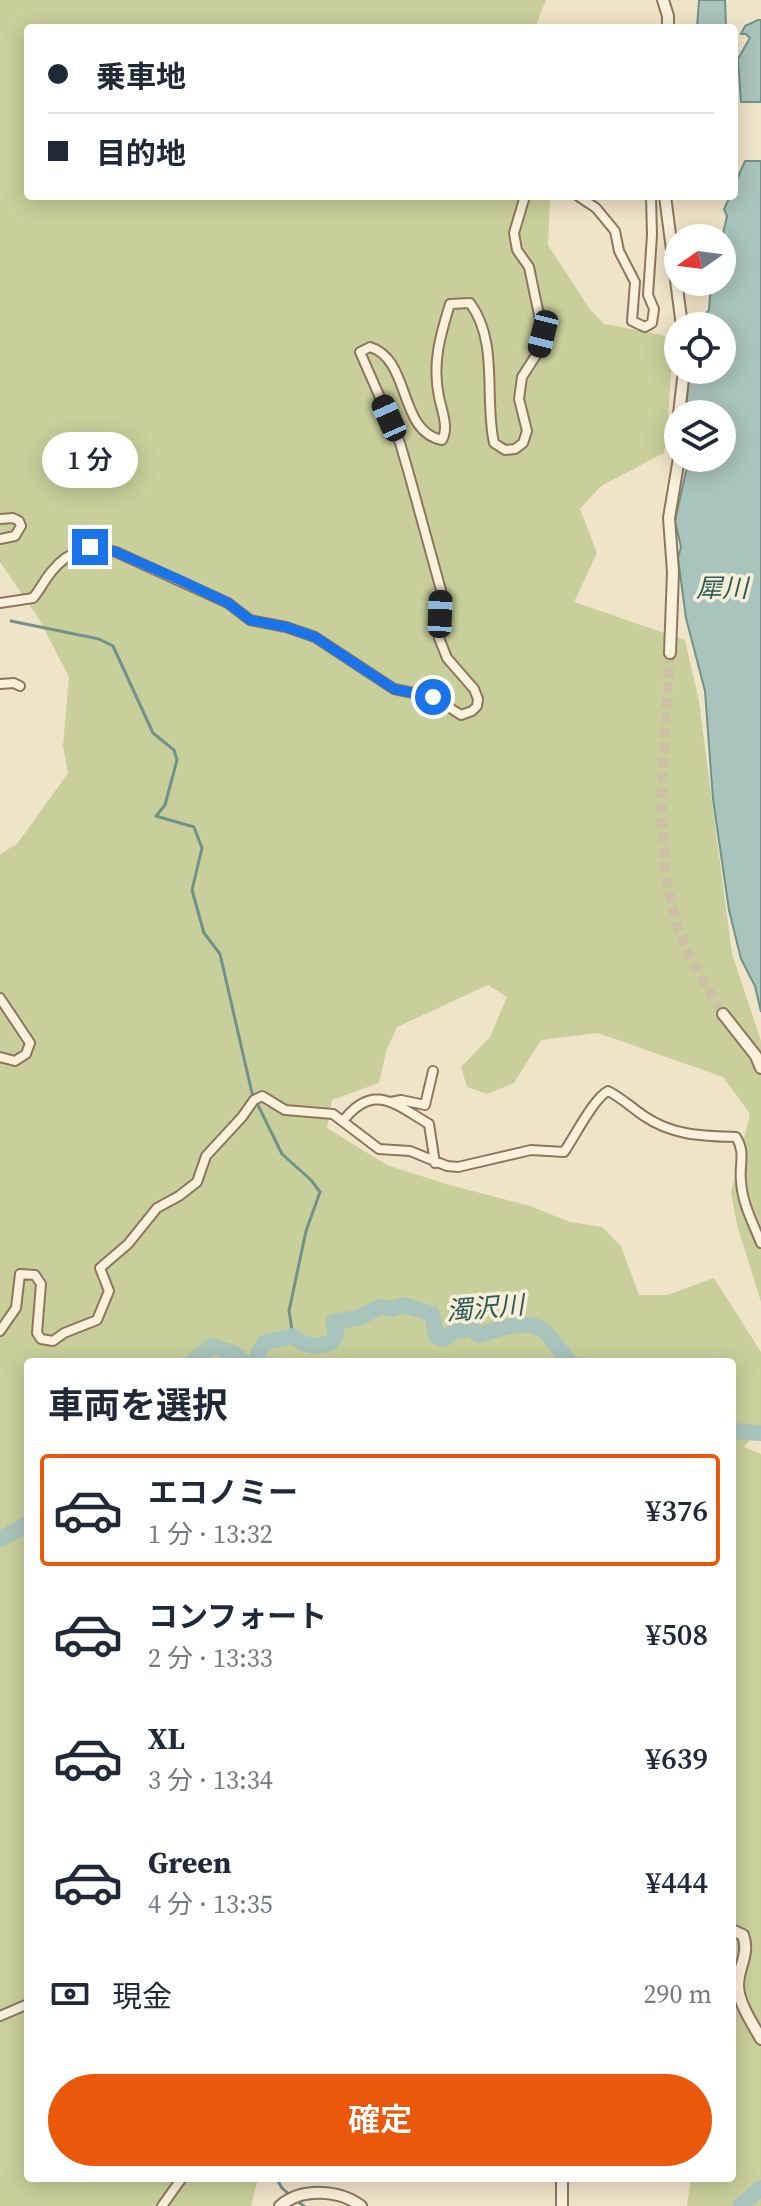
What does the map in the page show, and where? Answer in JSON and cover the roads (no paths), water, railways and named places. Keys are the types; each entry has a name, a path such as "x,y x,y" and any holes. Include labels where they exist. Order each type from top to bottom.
{"street":[{"path":"663,0 668,24"},
{"path":"0,603 33,598 62,562 83,550 101,548 128,557 228,603 250,620 315,637 394,689 433,697 461,715 472,711 478,699 474,689 447,658 439,638 441,590 400,443 360,352 370,347 379,351 393,368 420,427 442,440 446,432 435,378 436,353 450,304 470,303 479,319 488,362 490,427 494,443 505,450 515,449 523,443 527,431 519,399 522,377 540,349 543,334 529,267 517,250 514,233 524,200"},
{"path":"584,200 596,208 615,231 619,251 635,282 632,321 645,327 652,323 654,309 648,295 651,200"},
{"path":"666,200 680,312"},
{"path":"670,653 673,572 669,518 677,472"},
{"path":"0,519 13,518 21,526 15,536 0,539"},
{"path":"0,684 20,686"},
{"path":"0,998 30,1043 26,1054 15,1061 0,1057"},
{"path":"723,1014 756,1056 761,1068"},
{"path":"343,1121 355,1106 372,1100 401,1100 425,1105 433,1071"},
{"path":"0,1331 16,1308 20,1274 35,1275 41,1284 37,1333 41,1339 53,1341 64,1333 97,1320 109,1291 100,1268 103,1263 128,1244 157,1208 197,1182 206,1156 256,1098 267,1099 285,1110 333,1114 379,1149 410,1151 435,1163 458,1167 531,1150 564,1152 587,1119 593,1103 608,1091 627,1101 648,1119 672,1129 706,1138 736,1137 743,1151 741,1181 746,1207 761,1243"},
{"path":"391,1102 429,1124 435,1163"},
{"path":"736,1932 743,1935 746,1949 738,1989 761,2039"},
{"path":"0,2016 24,2006"},
{"path":"162,2206 179,2182"},
{"path":"562,2182 562,2206"},
{"path":"280,2206 296,2198 324,2194 349,2197 361,2206"}],"water":[{"path":"699,0 725,0 726,24 697,24"},
{"path":"761,20 761,102 741,102 738,59 750,38 741,34 745,26"},
{"name":"犀川","path":"745,161 761,161 761,1012 755,986 741,959 729,910 713,799 705,691 686,618 678,558 681,547 675,521 686,472 736,472 736,400 687,400 688,384 736,384 736,312 707,312 710,296 736,296 736,224 725,224 727,216 724,209 728,200 738,200 738,177"}],"waterway":[{"path":"11,621 99,639 113,646 153,733 174,750 177,760 165,805 156,816 194,827 202,848 192,890 204,933 220,954 252,1093 282,1154 320,1192 306,1231 289,1311 293,1336"},
{"name":"濁沢川","path":"256,1358 264,1343 293,1336 307,1344 327,1344 336,1334 333,1322 358,1318 380,1307 391,1309 404,1305 432,1314 436,1336 444,1339 454,1332 472,1328 478,1335 510,1326 534,1326 545,1332 567,1358"},
{"name":"濁沢川","path":"197,1358 212,1346 240,1358"},
{"name":"濁沢川","path":"736,1431 761,1433"},
{"name":"濁沢川","path":"0,1539 24,1526"},
{"path":"278,2182 291,2196"},
{"path":"740,2206 761,2188"},
{"path":"297,2201 304,2206"}],"tunnel":[{"path":"670,653 662,787 668,888 685,945 723,1014"}]}
